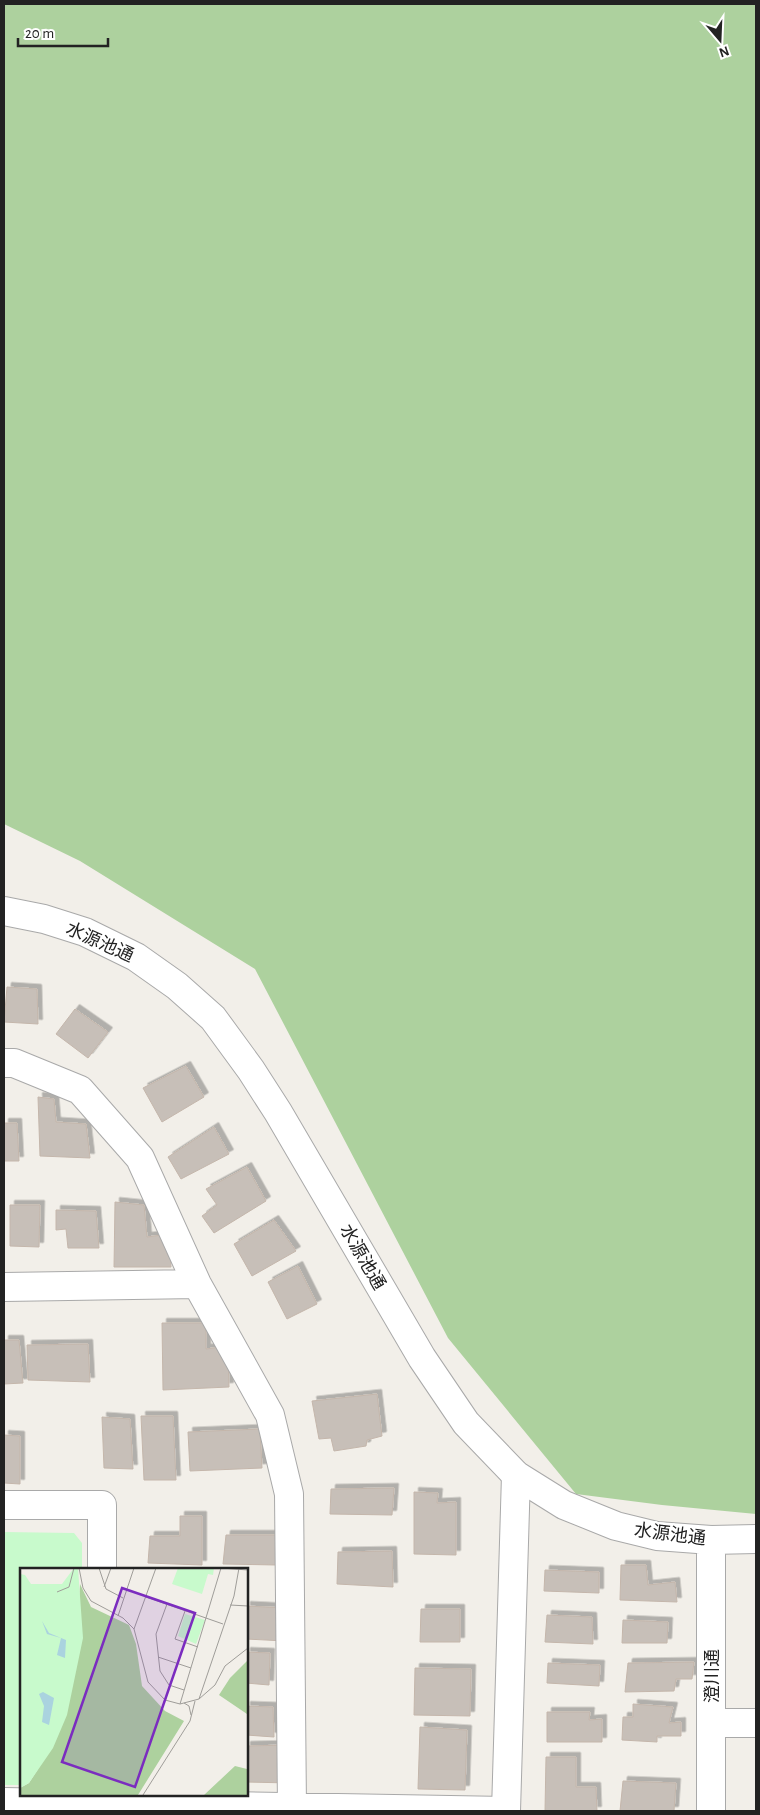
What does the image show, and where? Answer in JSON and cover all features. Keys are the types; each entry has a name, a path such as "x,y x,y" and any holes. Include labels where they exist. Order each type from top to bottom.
{"street":[{"name":"水源池通","path":"4,911 44,919 85,932 136,957 178,986 213,1018 251,1070 278,1112 422,1358 466,1423 516,1475 564,1506 616,1526 657,1536 712,1540 756,1539"},
{"path":"4,1063 14,1063 80,1090 140,1158 197,1284 270,1415 289,1494 292,1808"},
{"path":"4,1287 197,1284"},
{"path":"4,1802 100,1799 292,1808 506,1811 516,1475"},
{"path":"4,1505 102,1505 102,1568"},
{"name":"澄川通","path":"711,1811 712,1540"},
{"path":"712,1722 756,1723"}],"green space":[{"path":"4,4 756,4 756,1514 576,1494 448,1338 255,969 80,861 4,824"},
{"path":"4,1532 74,1533 82,1543 82,1568 20,1568 20,1785 4,1785"}],"building":[{"path":"7,987 37,989 38,1024 4,1022"},
{"path":"75,1009 108,1032 88,1058 56,1034"},
{"path":"186,1066 204,1097 162,1122 143,1088"},
{"path":"38,1097 54,1099 56,1122 86,1124 90,1158 40,1156"},
{"path":"4,1123 17,1123 19,1161 4,1161"},
{"path":"214,1127 229,1154 181,1179 168,1157"},
{"path":"247,1167 266,1201 214,1233 202,1216 217,1205 206,1189"},
{"path":"115,1202 144,1205 147,1237 169,1234 171,1267 114,1267"},
{"path":"10,1205 40,1205 39,1247 10,1246"},
{"path":"56,1210 96,1211 99,1248 68,1248 66,1229 56,1230"},
{"path":"274,1220 296,1251 252,1276 234,1244"},
{"path":"298,1266 317,1304 287,1319 268,1282"},
{"path":"162,1323 206,1323 206,1349 228,1346 229,1387 163,1390"},
{"path":"4,1340 19,1340 23,1383 4,1384"},
{"path":"88,1344 90,1382 28,1380 27,1345"},
{"path":"377,1394 382,1436 367,1440 366,1446 334,1451 331,1438 319,1439 312,1401"},
{"path":"141,1416 173,1416 176,1480 144,1480"},
{"path":"102,1417 130,1419 133,1469 104,1468"},
{"path":"260,1429 262,1468 190,1471 188,1432"},
{"path":"4,1435 20,1436 20,1484 4,1483"},
{"path":"394,1488 392,1515 330,1514 331,1489"},
{"path":"414,1492 438,1493 437,1503 456,1502 456,1555 414,1554"},
{"path":"180,1516 202,1516 202,1565 148,1563 150,1536 180,1536"},
{"path":"226,1535 277,1535 276,1565 223,1564"},
{"path":"392,1551 393,1587 337,1584 338,1552"},
{"path":"621,1565 646,1565 648,1585 675,1582 677,1602 620,1600"},
{"path":"545,1570 599,1572 599,1593 544,1591"},
{"path":"248,1606 285,1608 285,1641 248,1639"},
{"path":"421,1609 460,1609 460,1642 420,1642"},
{"path":"547,1615 592,1617 593,1644 545,1642"},
{"path":"623,1620 668,1622 667,1643 622,1643"},
{"path":"248,1652 270,1653 269,1685 248,1683"},
{"path":"694,1662 692,1679 676,1679 674,1691 625,1692 628,1663"},
{"path":"548,1663 600,1665 599,1686 547,1683"},
{"path":"415,1668 471,1669 470,1716 414,1715"},
{"path":"633,1704 673,1707 669,1723 681,1722 681,1736 657,1736 657,1742 622,1740 623,1717 633,1717"},
{"path":"248,1706 273,1707 274,1737 248,1735"},
{"path":"547,1712 590,1712 589,1720 602,1719 602,1742 547,1742"},
{"path":"420,1727 467,1730 465,1790 418,1789"},
{"path":"290,1745 290,1783 248,1782 248,1746"},
{"path":"546,1757 576,1757 576,1787 596,1787 597,1811 545,1811"},
{"path":"623,1781 676,1783 674,1811 620,1811"}]}
